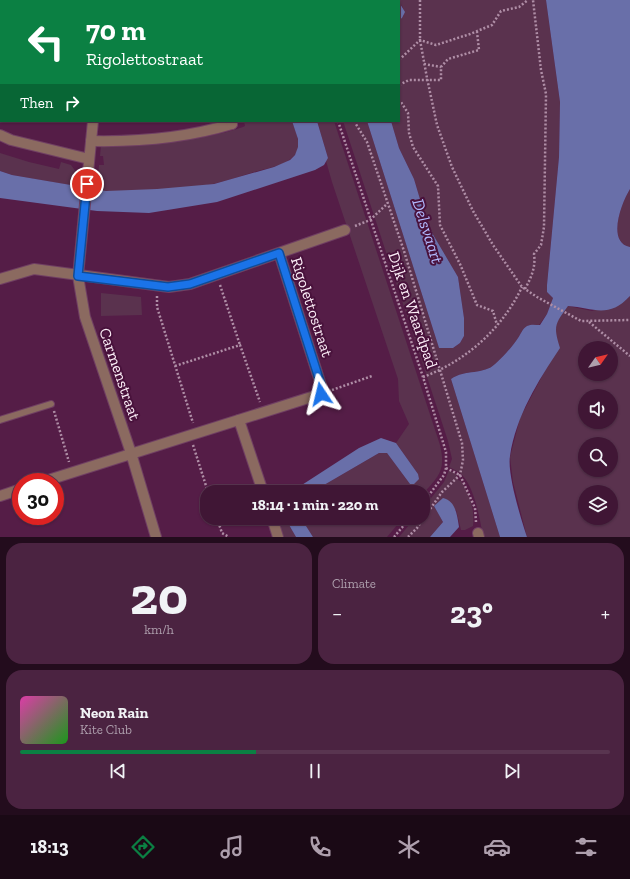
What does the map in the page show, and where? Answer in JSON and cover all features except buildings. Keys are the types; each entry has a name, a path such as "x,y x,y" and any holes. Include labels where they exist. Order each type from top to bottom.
{"street":[{"path":"0,135 11,140 90,159 93,122"},
{"path":"91,141 128,142 169,139 212,130 232,123"},
{"name":"Carmenstraat","path":"90,159 78,276 85,317 131,453 156,537"},
{"name":"Rigolettostraat","path":"0,279 34,269 168,287 190,284 345,230"},
{"name":"Rigolettostraat","path":"279,253 322,388 321,394"},
{"path":"64,475 321,394"},
{"path":"239,420 261,485"},
{"path":"0,496 12,492"},
{"path":"274,525 278,537"}],"lane":[{"path":"0,420 51,404"}],"path":[{"path":"420,0 420,40 437,125 452,167 473,211 493,245 523,288 537,297 581,321 630,320"},
{"path":"420,40 436,45 477,32 492,25 501,11 519,7 528,0"},
{"path":"423,377 441,370 471,352 497,325 514,304 532,275 535,260 534,254 541,245 544,227 546,94 541,70 533,0"},
{"path":"400,84 409,80 427,78 441,80 441,67 448,59 479,50 477,32"},
{"path":"400,59 420,40"},
{"path":"424,64 441,67"},
{"path":"400,101 408,113 409,133 412,147 438,186 440,225 460,264 477,305 493,311 497,325"},
{"name":"Dijk en Waardpad","path":"338,122 423,377 446,452 446,468"},
{"path":"355,122 367,142 441,370 462,443 463,465 460,475 442,492 417,528 408,537"},
{"path":"345,230 370,220 387,204"},
{"path":"216,275 263,412"},
{"path":"158,286 156,307 175,366 206,485"},
{"path":"589,322 630,356"},
{"path":"175,366 240,345"},
{"path":"321,394 372,376"},
{"path":"51,404 73,472"},
{"path":"430,494 436,487 446,468 460,475 475,508 479,535"},
{"path":"219,525 222,533 229,537"},
{"path":"394,537 404,525"}],"shaded area":[{"path":"400,0 546,0 560,102 559,157 547,285 547,292 553,298 547,314 539,325 530,325 525,327 510,348 495,364 485,370 462,374 451,379 500,537 483,537 471,489 459,472 449,467 452,459 448,441 343,122 367,122 439,348 453,348 460,343 464,336 464,318 458,277 428,226 414,179 399,148 391,122 400,122 400,19 404,13"},
{"path":"244,122 292,122 298,139 297,152 291,159 282,164 213,184 186,188 155,190 97,190 99,165 104,165 103,156 100,156 101,145 191,139 226,132 245,126"},
{"path":"317,122 334,122 440,445 442,461 440,472 430,486 324,485 379,453 387,453 410,484 418,474 396,443 409,424 399,401 398,379 326,161 328,158"},
{"path":"0,153 59,169 61,162 71,165 76,172 75,186 12,175 0,171"},
{"path":"630,189 630,247 623,244 619,238 617,230 620,212"},
{"path":"101,293 141,297 142,315 101,316"},
{"path":"630,296 630,537 527,537 513,482 510,457 520,418 549,363 555,323 568,306 592,311 626,300"},
{"path":"449,470 456,474 458,480 461,481 467,492 472,508 473,526 465,530 461,530 456,510 435,507 443,522 430,537 399,537 409,525 430,525 430,499 444,482"},
{"path":"278,525 289,525 296,537 282,537"},
{"path":"305,525 397,525 387,537 313,537"}],"water":[{"path":"546,0 630,0 630,189 620,212 617,230 619,238 623,244 630,247 630,296 615,308 608,310 593,310 568,306 560,317 556,326 556,335 560,348 529,399 517,427 510,456 512,485 527,537 500,537 451,379 462,374 485,370 495,364 510,348 525,327 530,325 540,325 547,314 553,298 547,292 547,285 559,157 560,102"},
{"path":"400,4 405,12 400,19"},
{"path":"292,122 317,122 328,158 324,165 315,170 217,202 149,213 97,211 0,198 0,171 12,175 106,191 157,189 214,184 274,167 290,160 295,155 298,147 298,139"},
{"name":"Delsvaart","path":"367,122 391,122 399,148 414,179 428,226 458,277 464,318 464,336 460,343 453,348 439,348"},
{"path":"381,438 396,443 418,474 419,479 414,484 410,484 387,453 379,453 324,485 302,485 359,448"},
{"path":"443,498 451,502 453,505 459,527 450,537 430,537 443,522 434,506"},
{"path":"289,525 305,525 313,537 296,537"}],"route":[{"path":"87,184 78,276 168,287 190,284 279,253 322,388 321,394"}]}
